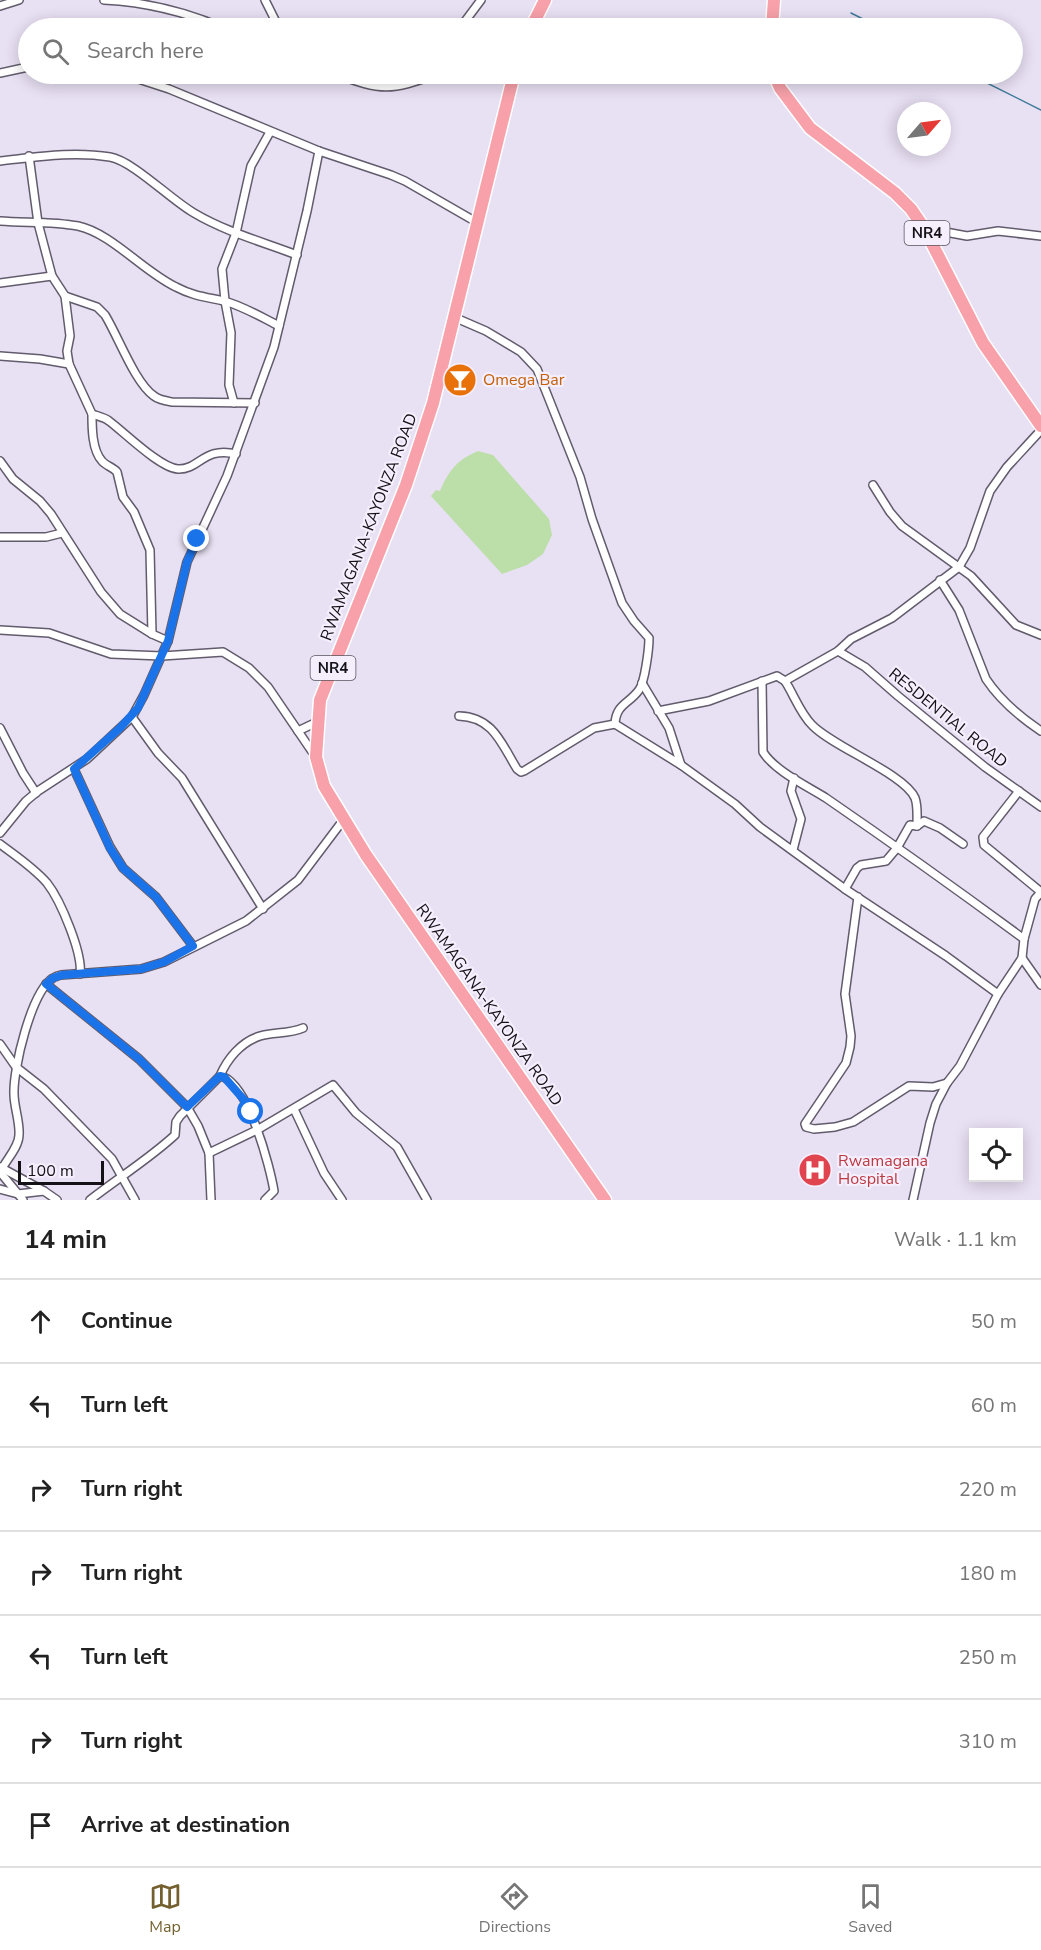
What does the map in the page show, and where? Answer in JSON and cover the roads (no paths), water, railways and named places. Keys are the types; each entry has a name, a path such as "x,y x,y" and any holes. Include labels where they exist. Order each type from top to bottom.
{"highway":[{"path":"537,18 545,0"},
{"path":"773,18 774,0"},
{"name":"RWAMAGANA-KAYONZA ROAD","path":"512,84 456,318 433,403 416,457 320,700 316,757 324,786 373,865 605,1200"},
{"name":"NR4","path":"778,84 810,128 904,200 924,228 983,343 1041,428"}],"street":[{"path":"0,6 19,0"},
{"path":"104,0 148,5 194,18"},
{"path":"265,0 274,18"},
{"path":"468,18 481,0"},
{"path":"0,73 18,69"},
{"path":"154,84 319,151 405,180 477,223"},
{"path":"364,84 386,88 405,84"},
{"path":"234,403 229,385 231,333 222,269 236,233 248,175 270,132"},
{"path":"0,833 26,801 74,769 132,717 162,656 168,641 187,562 236,454 279,326 319,151"},
{"path":"0,161 29,156 66,154 111,157 126,163 194,213 236,233 297,255"},
{"path":"29,156 38,223 52,276 65,296 70,336 67,351 69,364 92,414 92,431 101,461 117,472 123,497 134,512 150,550 152,634"},
{"path":"0,221 80,226 104,238 167,283 198,297 225,301 279,326"},
{"path":"924,228 967,236 998,231 1041,236"},
{"path":"0,283 52,276"},
{"path":"65,296 97,307 105,315 138,378 152,396 172,402 255,403"},
{"path":"456,318 486,331 521,352 537,369 580,477 592,519 622,603 649,638 639,691 623,704 615,715 615,724"},
{"path":"0,356 40,358 69,364"},
{"path":"92,414 106,419 170,467 179,469 187,467 219,451 236,454"},
{"path":"785,681 838,651 851,639 892,618 959,567 970,548 990,491 1006,466 1041,428"},
{"path":"0,461 13,479 40,501 100,592 120,614 168,641"},
{"path":"873,485 897,521 970,576 1016,625 1041,635"},
{"path":"0,537 46,537 62,533"},
{"path":"940,580 959,610 986,679 1018,714 1041,731"},
{"path":"0,630 49,633 111,654 162,656 223,652 249,668 268,687 316,757"},
{"name":"RESDENTIAL ROAD","path":"838,651 865,667 966,753 1041,807"},
{"path":"657,711 710,701 777,676 785,681 811,724 907,788 915,799 917,826"},
{"path":"762,681 764,752 767,758 953,885 1024,939"},
{"path":"642,683 669,728 681,765"},
{"path":"459,716 472,717 488,725 521,772 594,728 615,724 681,765 735,804 760,827 845,889 946,956 998,994"},
{"path":"132,717 158,753 182,778 263,909"},
{"path":"298,731 317,722"},
{"path":"0,728 36,793"},
{"path":"74,769 110,848 123,868 156,897 193,946"},
{"path":"793,850 801,819 791,791 794,778"},
{"path":"913,1200 936,1104 984,1024 998,994 1022,958 1024,939 1035,899 1041,892 984,845 983,837 1019,791"},
{"path":"1,1169 17,1144 19,1135 14,1093 16,1067 31,1012 46,984 62,975 141,969 164,962 246,921 307,871 344,819"},
{"path":"845,889 857,868 868,863 883,862 897,848 910,825 917,826 924,821 940,828 963,844"},
{"path":"0,844 29,866 47,884 62,907 74,939 80,974"},
{"path":"858,897 845,994 851,1036 850,1047 846,1064 805,1124 806,1127 814,1129 835,1127 853,1122 909,1086 933,1087 947,1083"},
{"path":"1022,958 1041,985"},
{"path":"46,984 139,1059 187,1107 209,1153 212,1200"},
{"path":"90,1200 120,1176 160,1150 176,1135 176,1122 187,1107 220,1076 229,1058 260,1036 294,1032 303,1028"},
{"path":"0,1044 16,1067 44,1089 112,1159 135,1200"},
{"path":"220,1076 228,1079 251,1112 274,1191 265,1200"},
{"path":"209,1153 257,1130 333,1085 356,1113 396,1146 427,1200"},
{"path":"294,1109 324,1173 342,1200"},
{"path":"1,1169 57,1200"},
{"path":"1,1169 20,1197"},
{"path":"0,1189 20,1197 44,1191"}],"waterway":[{"path":"851,13 861,18"},
{"path":"989,84 1041,110"}],"place":[{"name":"Omega Bar","path":"460,380"},
{"name":"Rwamagana Hospital","path":"815,1170"}]}
